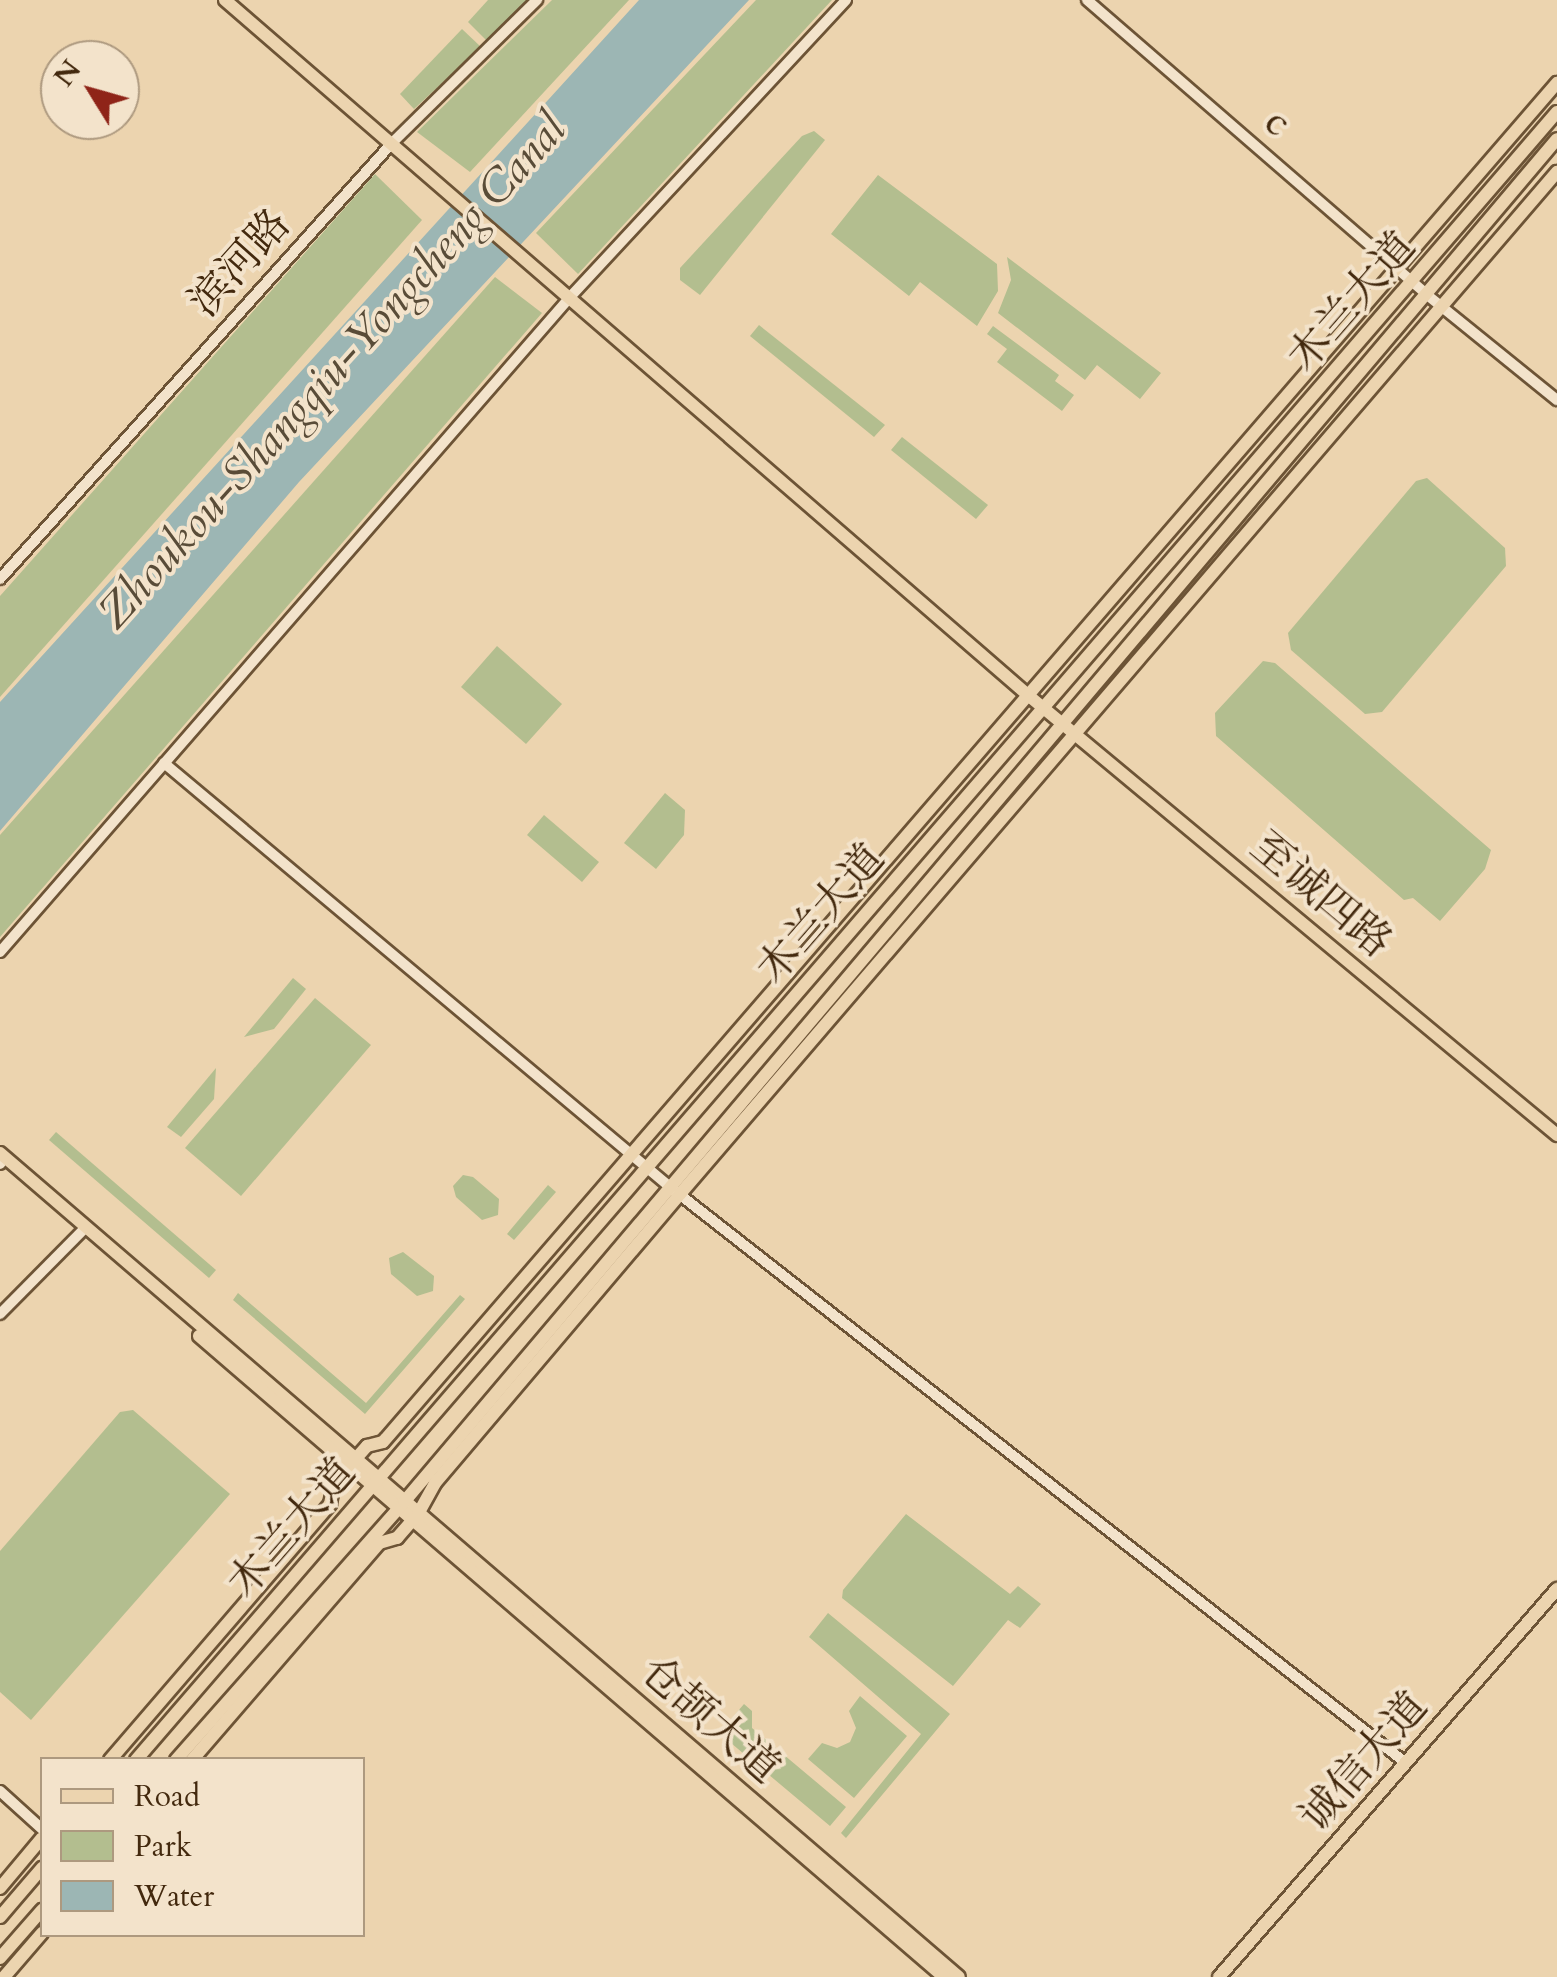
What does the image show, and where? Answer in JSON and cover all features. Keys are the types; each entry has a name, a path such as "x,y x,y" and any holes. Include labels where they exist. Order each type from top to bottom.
{"main road":[{"name":"至诚四路","path":"225,0 1029,696 1064,721 1557,1135"},
{"path":"113,1757 330,1504 334,1483 367,1446 384,1442 1557,84"},
{"name":"木兰大道","path":"139,1757 1557,112"},
{"name":"木兰大道","path":"179,1757 675,1191 1064,721 1557,140"},
{"path":"195,1757 379,1543 397,1538 415,1518 435,1483 675,1191 1078,734 1557,172"},
{"path":"0,1153 83,1230 415,1518"},
{"path":"0,1163 83,1230"},
{"name":"仓颉大道","path":"415,1518 944,1977"},
{"name":"仓颉大道","path":"415,1518 959,1977"},
{"name":"诚信大道","path":"1219,1977 1557,1589"},
{"path":"0,1888 40,1840"},
{"path":"0,1917 40,1870"},
{"path":"0,1958 40,1912"},
{"path":"4,1977 40,1935"}],"street":[{"name":"滨河路","path":"0,579 392,143 538,0"},
{"path":"0,952 571,296 846,0"},
{"name":"c","path":"1087,0 1426,294 1557,400"},
{"path":"164,763 675,1191 1406,1763"},
{"path":"0,1314 83,1230"},
{"path":"0,1791 40,1827"}],"green space":[{"path":"488,0 529,0 487,41 468,22"},
{"path":"552,0 629,0 470,172 417,132"},
{"path":"756,0 832,0 578,274 536,233"},
{"path":"462,29 481,47 414,109 400,94"},
{"path":"814,131 825,140 700,295 680,280 680,268 802,136"},
{"path":"375,174 422,220 0,697 0,596"},
{"path":"878,175 997,264 998,291 977,326 920,282 909,296 831,234"},
{"path":"1007,257 1161,373 1140,399 1097,365 1085,380 998,313 1011,280"},
{"path":"495,277 542,313 0,937 0,835"},
{"path":"759,325 885,425 874,437 750,336"},
{"path":"993,326 1059,375 1055,381 1074,395 1062,411 997,362 1007,349 987,334"},
{"path":"902,437 988,505 976,519 891,450"},
{"path":"1427,478 1505,548 1506,566 1382,712 1365,714 1291,650 1288,633 1416,481"},
{"path":"497,646 562,704 526,744 461,687"},
{"path":"1263,661 1275,663 1491,850 1485,869 1440,921 1413,898 1404,900 1216,736 1215,713"},
{"path":"665,793 685,810 684,835 656,869 624,843"},
{"path":"544,815 599,862 582,882 527,835"},
{"path":"293,978 306,989 274,1029 244,1037"},
{"path":"315,998 371,1045 241,1196 185,1148"},
{"path":"216,1068 214,1099 181,1137 167,1127"},
{"path":"56,1132 216,1270 209,1278 49,1140"},
{"path":"463,1175 473,1177 499,1199 498,1215 482,1220 456,1197 453,1186"},
{"path":"548,1185 556,1192 514,1240 507,1234"},
{"path":"403,1252 434,1276 433,1291 417,1296 391,1274 389,1258"},
{"path":"238,1293 366,1403 460,1295 465,1299 365,1414 233,1300"},
{"path":"133,1410 230,1494 31,1720 0,1692 0,1551 120,1412"},
{"path":"906,1514 1010,1594 1018,1586 1041,1604 1020,1628 1008,1620 953,1686 842,1598 843,1590"},
{"path":"828,1613 950,1714 846,1838 841,1833 921,1734 809,1637"},
{"path":"860,1696 907,1736 854,1798 808,1759 822,1743 837,1748 850,1742 856,1728 849,1711"},
{"path":"744,1704 752,1711 752,1728 846,1807 830,1826 719,1733"}],"water":[{"name":"Zhoukou-Shangqiu-Yongcheng Canal","path":"639,0 749,0 299,482 0,831 0,702"}]}
